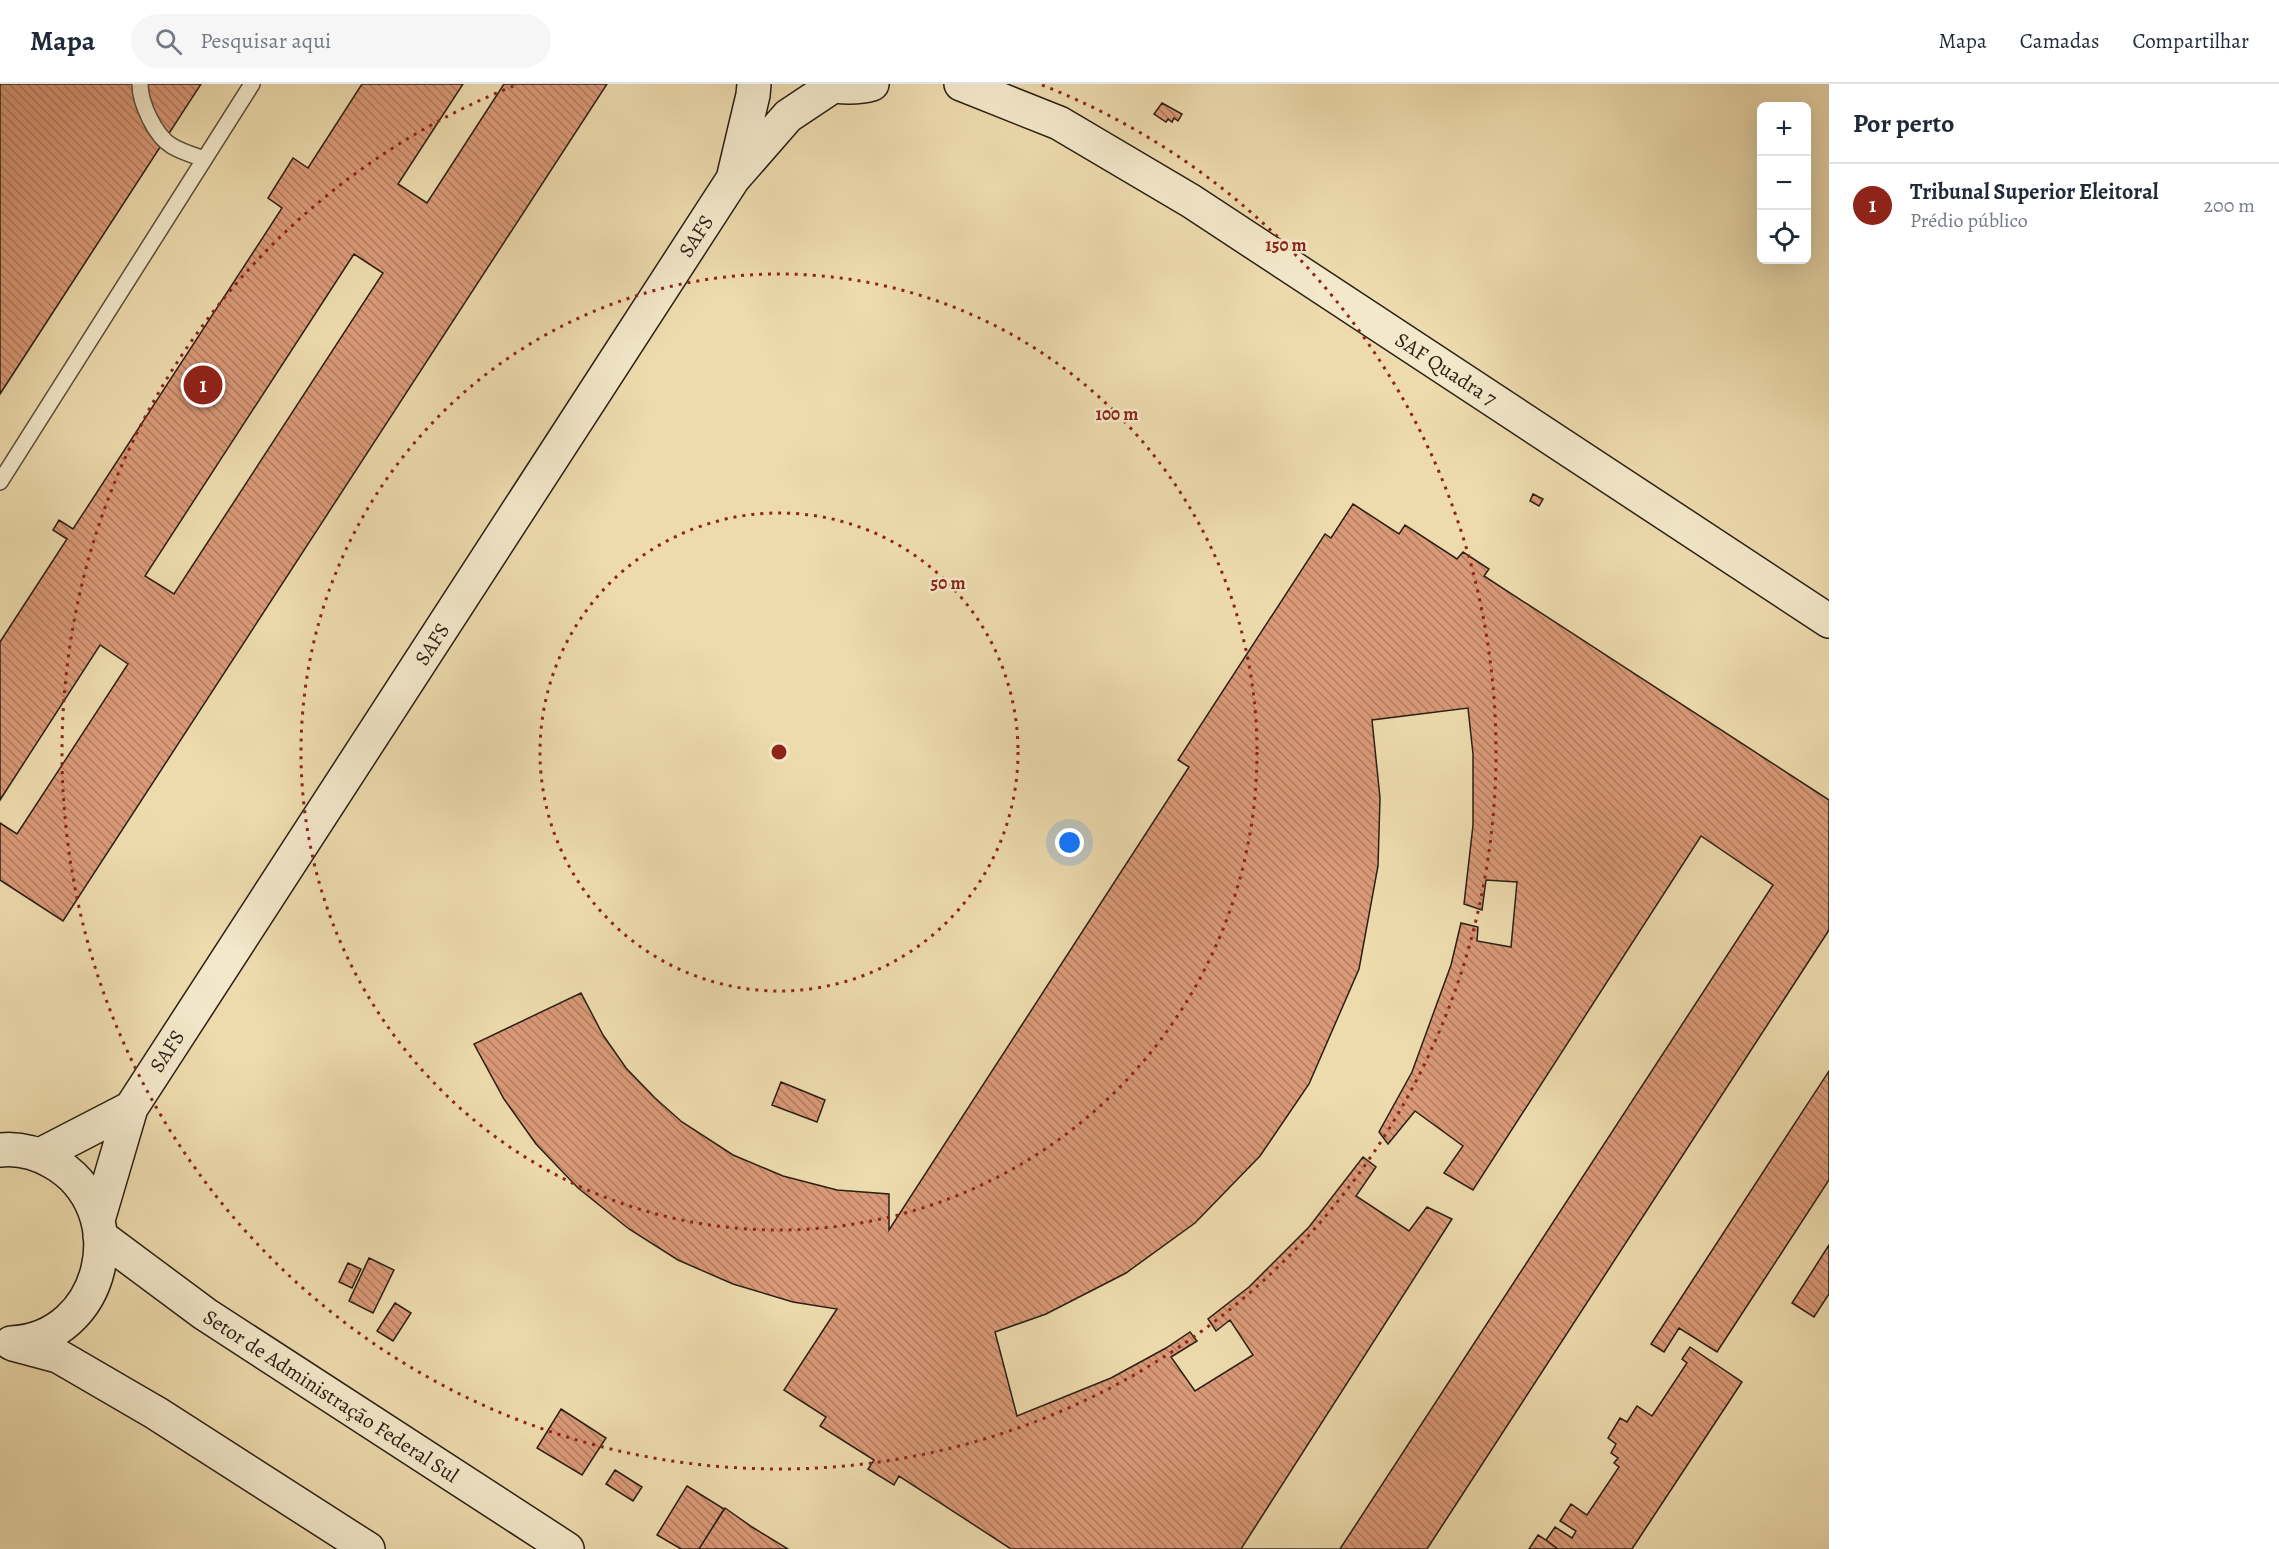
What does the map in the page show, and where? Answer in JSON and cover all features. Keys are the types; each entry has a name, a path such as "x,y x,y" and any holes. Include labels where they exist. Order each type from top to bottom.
{"street":[{"name":"SAFS","path":"733,179 754,84"},
{"path":"829,85 866,86 872,84"},
{"name":"SAF Quadra 7","path":"961,84 1059,123 1191,201 1829,621"},
{"name":"SAF Quadra 7","path":"1024,84 1059,123"},
{"name":"SAFS","path":"99,1228 131,1108 733,179 788,116 829,85"},
{"name":"SAFS","path":"40,1155 131,1108"},
{"path":"0,1150 11,1149 40,1155 66,1170 86,1192 99,1228 102,1250 96,1279 82,1306 60,1326 33,1340 7,1343"},
{"name":"Setor de Administração Federal Sul","path":"99,1228 205,1314 567,1549"},
{"path":"7,1343 58,1356 156,1413 368,1549"}],"lane":[{"path":"140,84 140,96 154,126 171,146 204,159"},
{"path":"0,482 252,84"}],"building":[{"path":"0,84 201,84 0,394"},
{"path":"362,84 463,84 398,184 427,203 504,84 607,84 63,921 0,880 0,823 17,834 128,664 100,645 0,800 0,642 67,539 53,530 59,520 73,529 282,208 268,198 293,158 308,168","holes":["354,254 383,273 174,594 145,576"]},
{"path":"1162,103 1182,114 1178,121 1174,118 1172,122 1168,119 1166,122 1154,114"},
{"path":"1533,494 1543,499 1539,506 1530,501"},
{"path":"1353,504 1399,534 1405,525 1457,559 1463,552 1489,569 1484,576 1829,800 1829,930 1427,1549 1011,1549 899,1476 894,1485 868,1469 874,1460 820,1426 826,1417 784,1390 837,1309 793,1302 733,1284 678,1260 629,1229 578,1188 536,1144 504,1099 474,1044 581,993 603,1035 626,1068 682,1122 733,1155 783,1176 837,1190 889,1194 889,1230 1189,767 1178,760 1325,534 1331,538"},
{"path":"1468,708 1473,754 1473,825 1464,904 1482,910 1486,880 1517,882 1511,947 1477,941 1478,927 1461,923 1451,965 1412,1072 1379,1132 1388,1144 1415,1111 1463,1146 1444,1173 1473,1190 1701,836 1773,885 1340,1549 1241,1549 1452,1219 1427,1207 1409,1231 1356,1196 1376,1167 1363,1157 1309,1227 1249,1287 1208,1319 1216,1331 1230,1320 1253,1355 1195,1391 1171,1357 1197,1341 1190,1332 1111,1378 1017,1416 995,1332 1046,1314 1126,1273 1195,1223 1260,1156 1309,1084 1359,969 1378,866 1380,798 1372,720"},
{"path":"1829,1071 1829,1180 1717,1352 1679,1328 1664,1352 1651,1344"},
{"path":"781,1082 825,1100 817,1122 772,1105"},
{"path":"1829,1245 1829,1294 1814,1317 1792,1303"},
{"path":"369,1258 394,1270 373,1313 349,1301"},
{"path":"348,1263 361,1269 352,1288 339,1282"},
{"path":"395,1303 411,1313 393,1341 377,1331"},
{"path":"1690,1347 1742,1382 1632,1549 1558,1549 1546,1540 1555,1527 1572,1538 1576,1531 1560,1521 1571,1504 1587,1515 1619,1467 1614,1463 1618,1458 1611,1453 1616,1444 1608,1438 1620,1418 1627,1422 1637,1406 1652,1416 1687,1363 1682,1359"},
{"path":"561,1409 606,1438 582,1475 537,1448"},
{"path":"615,1470 642,1487 633,1501 606,1484"},
{"path":"687,1486 724,1509 699,1549 681,1549 657,1535"},
{"path":"725,1508 752,1527 788,1549 699,1549"},
{"path":"1538,1535 1546,1540 1558,1549 1529,1549"}],"place":[{"name":"Tribunal Superior Eleitoral","path":"203,385"}]}
